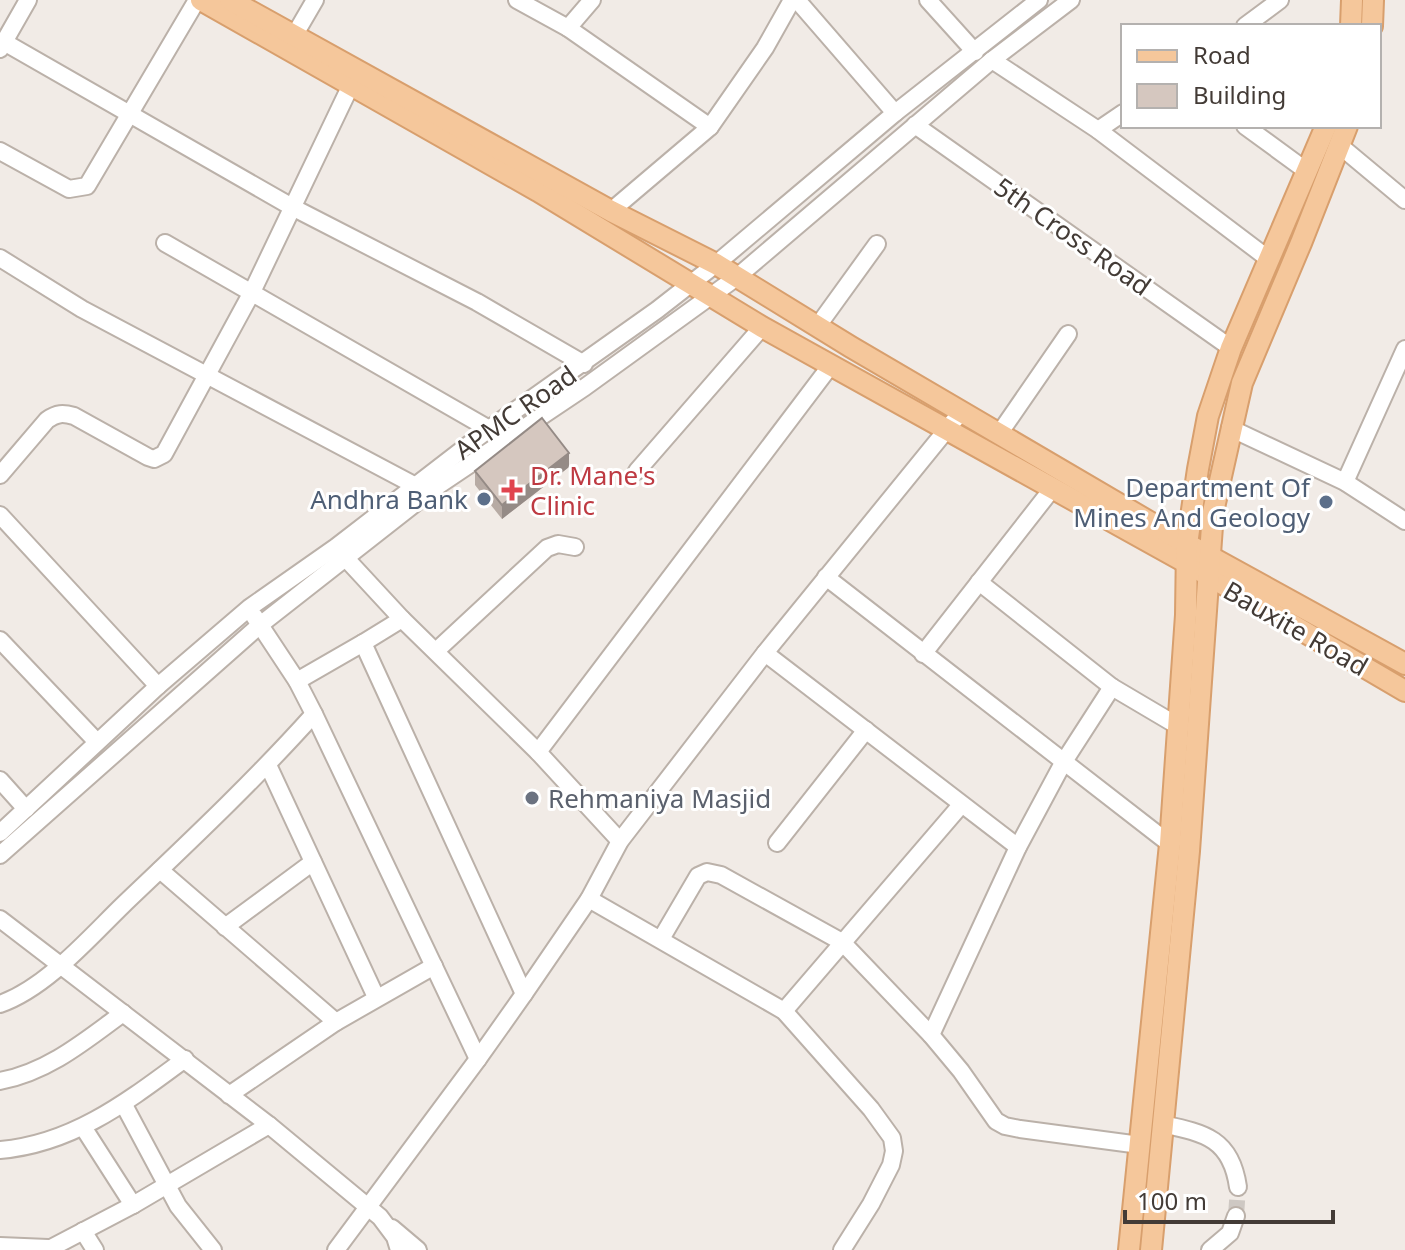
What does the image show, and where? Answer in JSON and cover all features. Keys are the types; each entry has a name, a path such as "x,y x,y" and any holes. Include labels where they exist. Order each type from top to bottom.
{"main road":[{"path":"199,0 538,191 762,327 1052,489 1187,554"},
{"path":"230,0 611,211 716,264 999,434 1187,554"},
{"path":"1351,24 1352,0"},
{"path":"1372,24 1373,0"},
{"path":"1129,1250 1170,844 1187,554 1208,416 1231,348 1325,128"},
{"path":"1151,1250 1189,851 1213,512 1242,383 1343,135"},
{"name":"Bauxite Road","path":"1187,554 1405,691"},
{"path":"1208,566 1404,662"}],"street":[{"path":"28,0 7,21 2,46 132,114 292,207 477,302 584,364"},
{"path":"0,151 62,187 79,189 87,186 199,0"},
{"path":"294,36 315,0"},
{"path":"517,0 568,28 710,127"},
{"path":"568,28 592,0"},
{"path":"611,211 710,127 795,0 895,113"},
{"path":"928,0 975,52"},
{"name":"APMC Road","path":"0,855 414,485 584,364 716,264 895,113 1039,0"},
{"name":"APMC Road","path":"0,833 158,686 249,608 340,553 585,387 737,277 992,60 1071,0"},
{"path":"1248,24 1280,0"},
{"path":"992,60 1098,130 1270,260"},
{"path":"0,475 47,420 55,415 74,416 148,457 160,458 170,448 252,292 350,87"},
{"path":"1098,130 1121,114"},
{"name":"5th Cross Road","path":"915,125 1231,348"},
{"path":"1248,128 1308,172"},
{"path":"1343,135 1405,200"},
{"path":"165,243 489,429"},
{"path":"817,327 877,244"},
{"path":"0,258 82,309 414,485"},
{"path":"637,471 762,327"},
{"path":"999,434 1068,334"},
{"path":"1345,482 1405,349"},
{"path":"538,752 831,365"},
{"path":"336,1250 524,994 589,899 620,841 765,653 961,412"},
{"path":"1230,428 1345,482 1405,521"},
{"path":"923,654 1052,489"},
{"path":"0,515 158,686"},
{"path":"436,651 547,548 558,544 575,547"},
{"path":"340,553 402,619 538,752 620,841"},
{"path":"826,577 1170,844"},
{"path":"979,582 1112,687 1178,726"},
{"path":"249,608 297,681 314,714 478,1059"},
{"path":"297,681 402,619"},
{"path":"0,640 97,742"},
{"path":"363,643 524,994"},
{"path":"765,653 1018,847"},
{"path":"1385,680 1404,662"},
{"path":"931,1035 1018,847 1063,763 1112,687"},
{"path":"0,1004 23,993 60,965 268,765 314,714"},
{"path":"777,843 866,730"},
{"path":"268,765 376,997"},
{"path":"0,780 26,809"},
{"path":"784,1011 961,805"},
{"path":"225,927 313,862"},
{"path":"160,870 336,1022"},
{"path":"661,939 692,883 702,874 713,872 842,942 931,1035 996,1121 1005,1126 1140,1145"},
{"path":"589,899 784,1011 871,1109 892,1138 894,1151 891,1165 865,1215 842,1250"},
{"path":"0,919 269,1125 418,1250"},
{"path":"229,1095 336,1022 434,966"},
{"path":"0,1081 27,1074 68,1053 123,1013"},
{"path":"0,1150 29,1148 83,1127 124,1105 185,1059"},
{"path":"124,1105 165,1183 192,1226 213,1250"},
{"path":"1162,1124 1214,1139 1231,1162 1238,1187"},
{"path":"0,1246 48,1249 133,1205 165,1183 269,1125"},
{"path":"83,1127 133,1205"},
{"path":"1210,1250 1230,1233 1236,1216"},
{"path":"388,1225 399,1250"},
{"path":"83,1231 95,1250"}],"building":[{"path":"542,418 569,453 502,505 475,471"}],"tunnel":[{"path":"1236,1216 1238,1187"}],"place":[{"name":"Dr. Mane's Clinic","path":"512,490"},
{"name":"Andhra Bank","path":"484,499"},
{"name":"Department Of Mines And Geology","path":"1326,502"},
{"name":"Rehmaniya Masjid","path":"532,798"}]}
